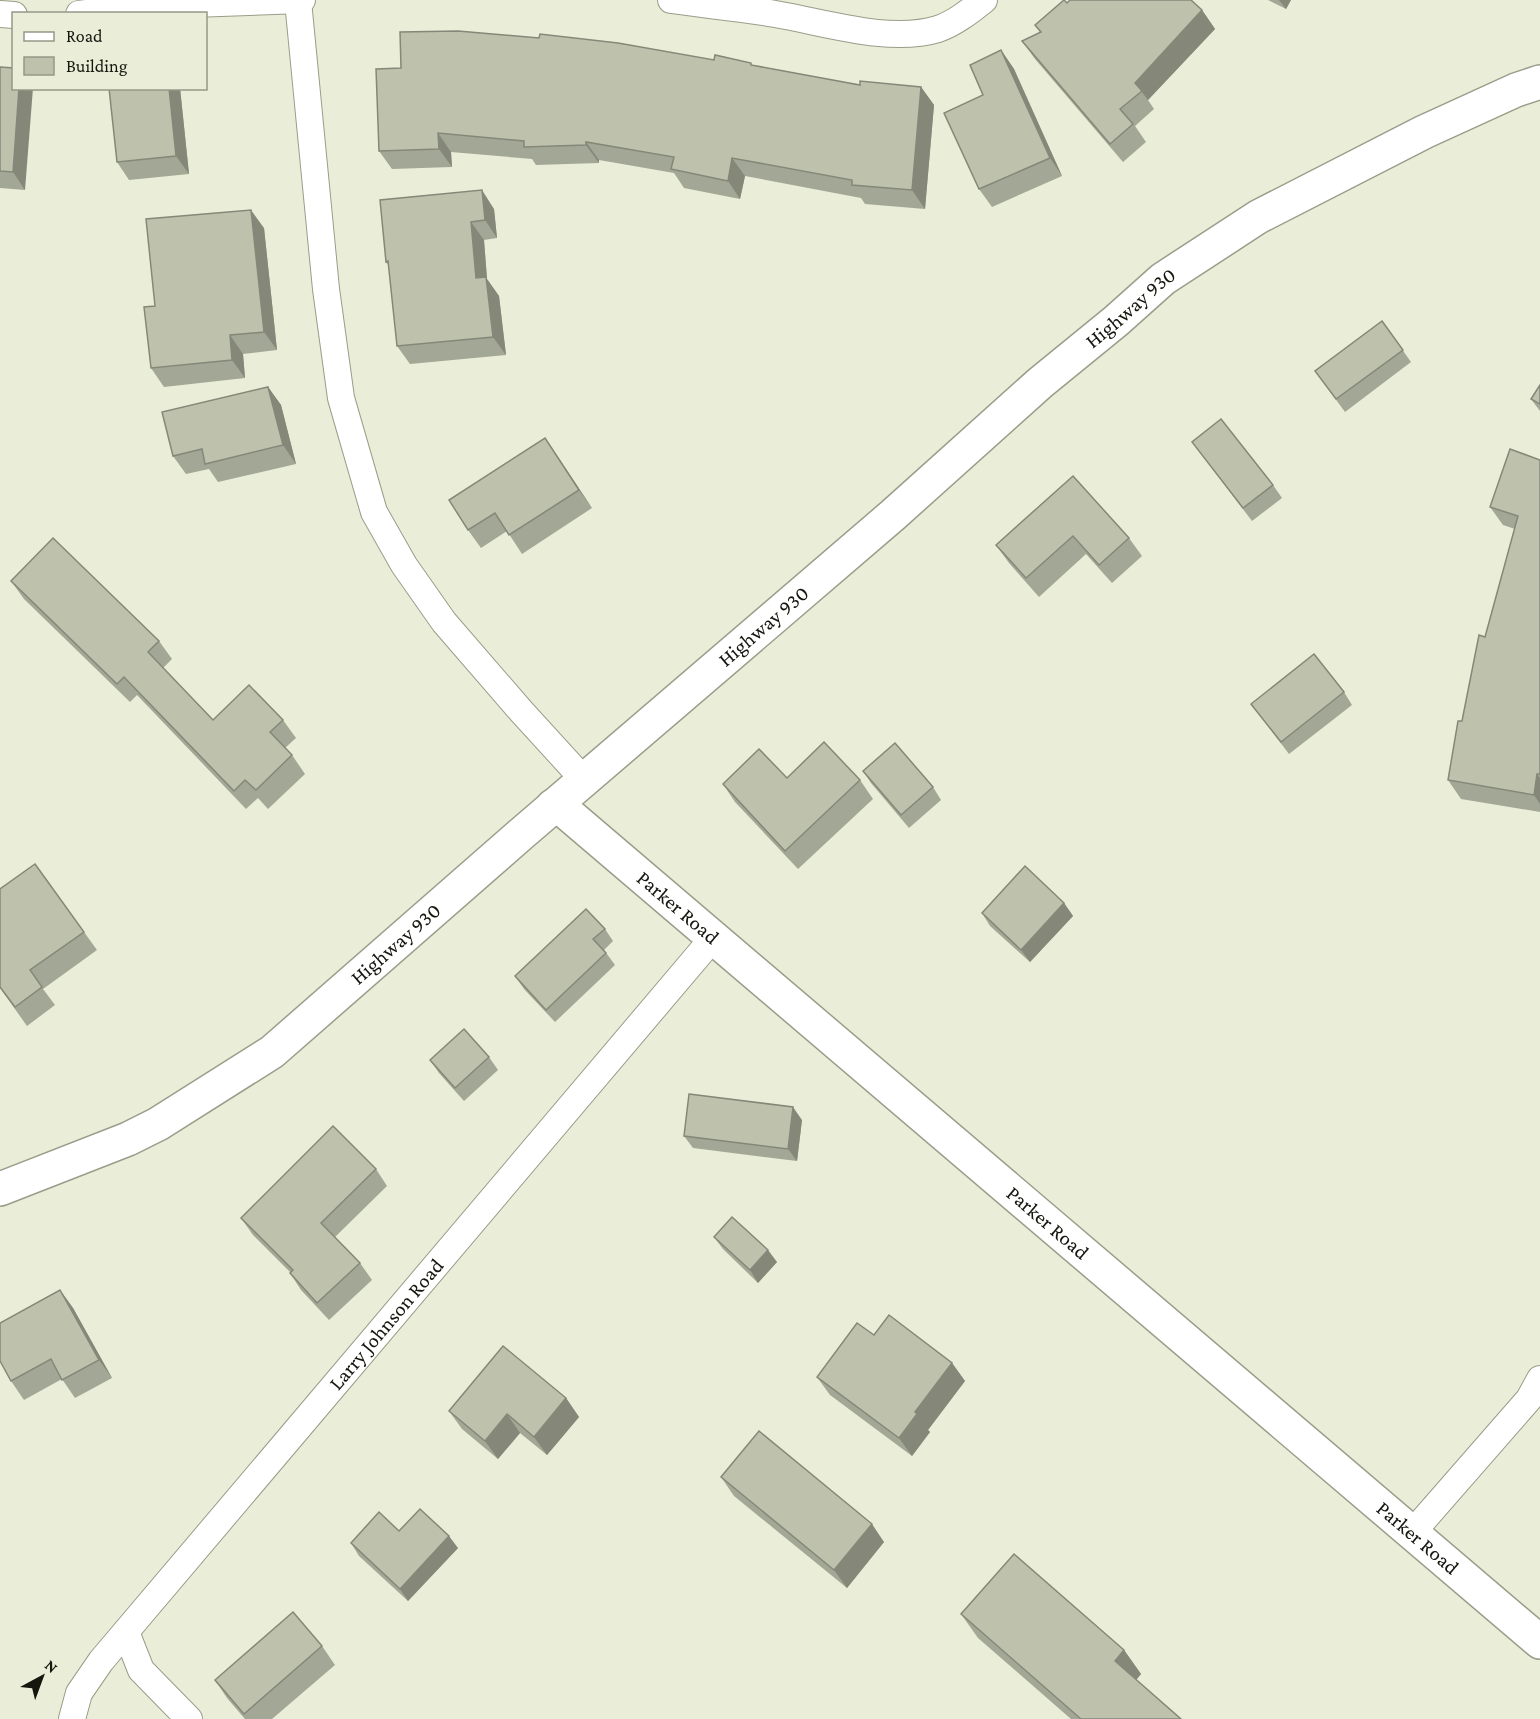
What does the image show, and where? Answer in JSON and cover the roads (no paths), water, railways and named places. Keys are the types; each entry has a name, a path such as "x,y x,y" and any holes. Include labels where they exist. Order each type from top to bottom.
{"street":[{"path":"94,12 137,6 300,0 326,289 341,398 374,512 404,564 444,622 584,780"},
{"path":"671,0 754,10 879,33 938,29 960,18 984,0"},
{"name":"Highway 930","path":"0,1189 128,1139 158,1124 272,1052 553,806 893,515 1040,383 1163,279 1268,212 1424,132 1516,90 1540,82"},
{"name":"Parker Road","path":"553,806 560,807 1540,1642"},
{"name":"Larry Johnson Road","path":"72,1719 79,1693 101,1660 713,938"},
{"path":"1412,1533 1529,1399 1540,1379"},
{"path":"126,1632 141,1670 189,1719"}]}
